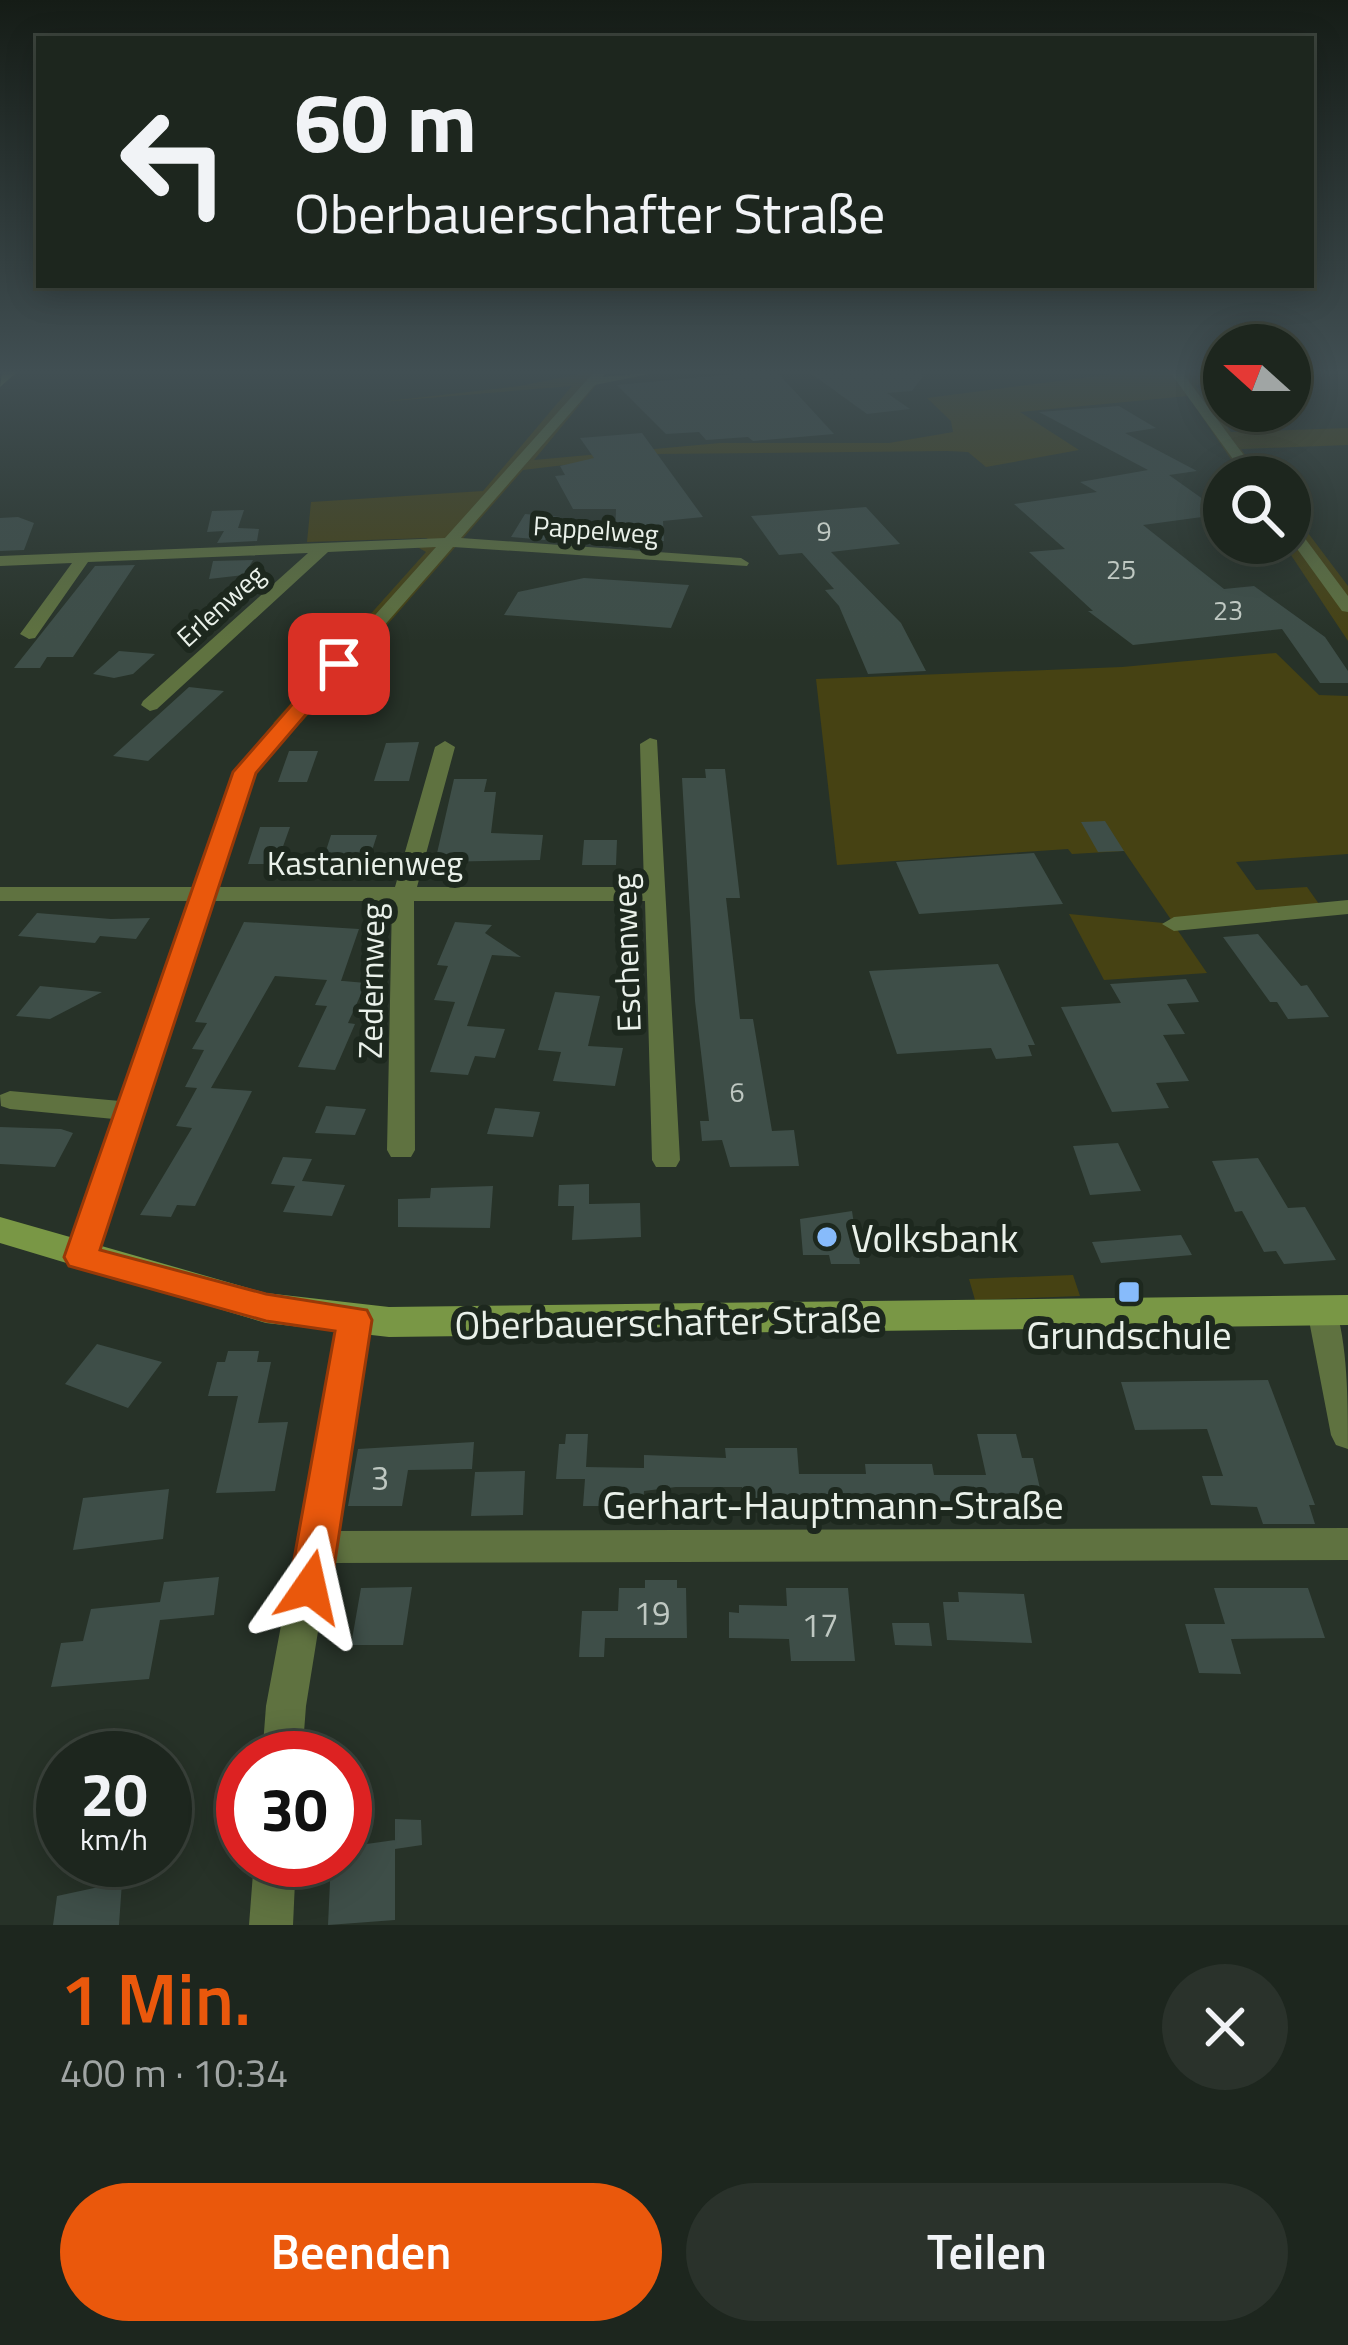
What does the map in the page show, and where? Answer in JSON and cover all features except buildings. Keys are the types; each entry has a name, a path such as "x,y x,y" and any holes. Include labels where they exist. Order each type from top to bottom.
{"main road":[{"name":"Oberbauerschafter Straße","path":"0,1230 266,1308 354,1320 554,1324 1335,1310"}],"street":[{"path":"81,1257 199,895 245,772 519,462"},
{"name":"Pappelweg","path":"0,561 448,542 741,563"},
{"name":"Erlenweg","path":"150,705 326,545"},
{"path":"29,634 84,557"},
{"path":"1311,557 1348,607"},
{"name":"Eschenweg","path":"650,744 666,1160"},
{"name":"Zedernweg","path":"401,1150 403,898 445,747"},
{"name":"Kastanienweg","path":"0,894 403,898 657,894"},
{"path":"1174,924 1348,907"},
{"path":"10,1100 129,1111"},
{"path":"1335,1310 1348,1435"},
{"path":"285,1731 354,1320"},
{"name":"Gerhart-Hauptmann-Straße","path":"318,1547 1348,1544"},
{"path":"271,1925 273,1887"}],"shaded area":[{"path":"508,462 591,462 523,470 301,723 273,723 426,552 414,545 428,538 307,542 311,502 483,491"},
{"path":"1311,537 1348,586 1348,641 1297,564 1311,564"},
{"path":"1276,653 1319,695 1348,696 1348,854 1236,862 1256,890 1307,887 1319,904 1174,925 1207,973 1104,980 1069,914 1174,924 1124,851 1072,854 1068,849 837,865 816,679 1122,667"},
{"path":"1073,1275 1080,1296 975,1300 969,1279"}],"place":[{"name":"Volksbank","path":"827,1237"},
{"name":"Grundschule","path":"1129,1292"}],"route":[{"path":"310,1587 354,1320 266,1308 81,1257 199,895 245,772 339,664"}]}
